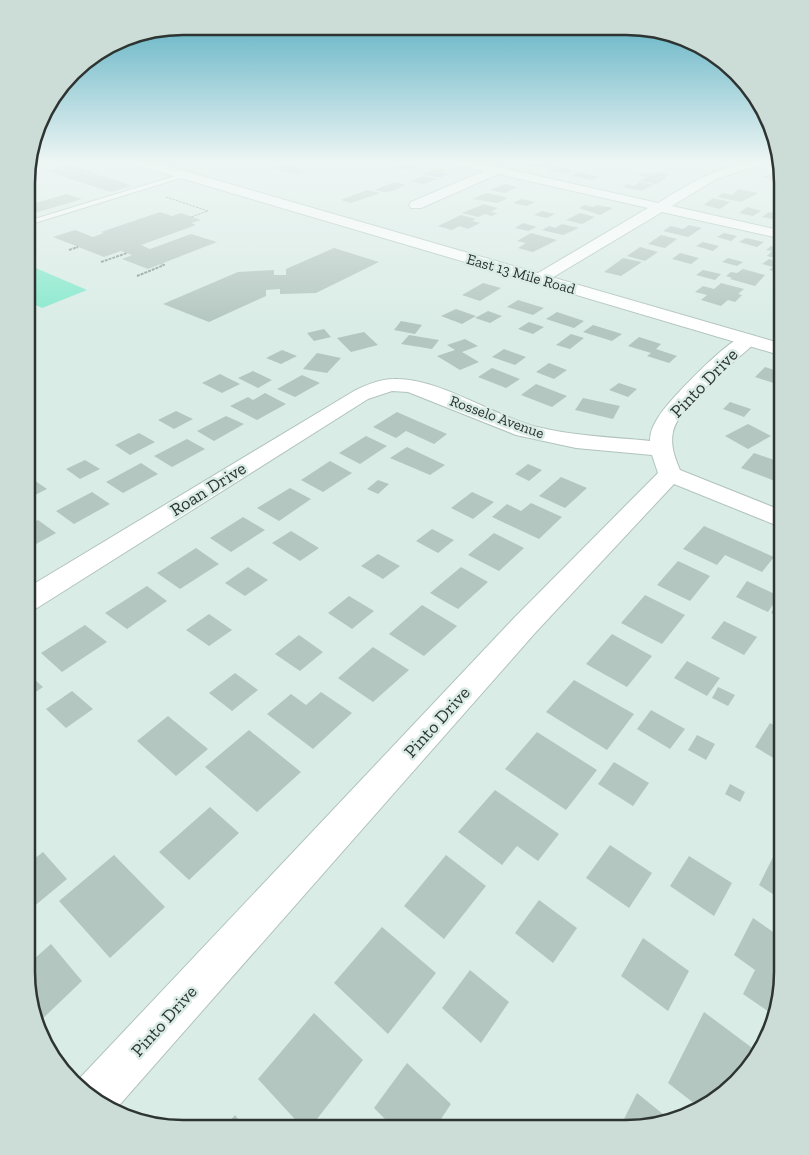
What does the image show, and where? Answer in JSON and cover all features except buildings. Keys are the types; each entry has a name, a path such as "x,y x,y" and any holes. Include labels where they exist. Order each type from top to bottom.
{"street":[{"name":"East 13 Mile Road","path":"327,217 774,348"},
{"path":"539,279 642,217"},
{"path":"703,217 774,233"},
{"name":"Pinto Drive","path":"98,1093 525,625 666,462 663,426 675,408 746,340"},
{"name":"Rosselo Avenue","path":"392,385 423,390 510,424 545,435 666,462 774,516"},
{"name":"Roan Drive","path":"35,596 361,396 377,388 392,385"}],"lane":[{"path":"35,221 48,217"}],"path":[{"path":"69,250 78,247"},
{"path":"101,262 127,253"},
{"path":"113,254 118,256"},
{"path":"137,276 164,265 160,264"}],"green space":[{"path":"35,268 87,290 42,308 35,305"}]}
